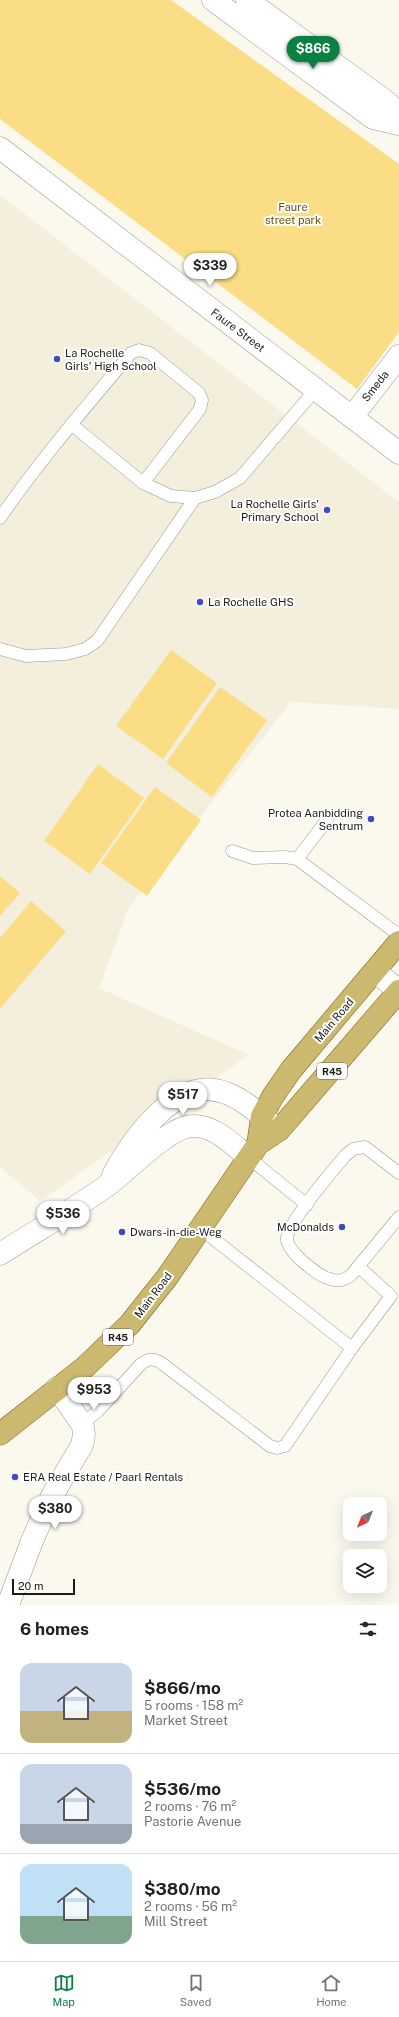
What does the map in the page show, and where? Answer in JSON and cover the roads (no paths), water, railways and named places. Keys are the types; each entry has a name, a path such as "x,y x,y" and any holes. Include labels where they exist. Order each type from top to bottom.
{"main road":[{"name":"Main Road","path":"254,1151 262,1116 273,1096 291,1070 399,942"},
{"name":"Main Road","path":"0,1434 84,1368 130,1324 157,1291 254,1151 279,1130 399,991"}],"street":[{"path":"213,0 373,118 399,124"},
{"path":"247,0 388,103 399,120"},
{"name":"Faure Street","path":"0,148 399,453"},
{"name":"Smeda","path":"352,417 399,356"},
{"path":"375,971 399,991"},
{"path":"107,1185 126,1151 139,1134 158,1114 177,1100 194,1092 208,1089 225,1092 239,1099 279,1130"},
{"path":"0,1254 107,1185 161,1142 186,1127 201,1127 211,1130 254,1151"},
{"path":"8,1605 32,1541 52,1496 82,1445 84,1430 82,1424 57,1388"}],"lane":[{"path":"0,518 20,489 71,424 131,353 139,350 150,353 199,393 202,400 200,409 143,483"},
{"path":"71,424 143,483 171,496 195,498 215,492 240,478 316,389"},
{"path":"0,649 26,656 66,654 85,649 97,640 195,498"},
{"path":"297,859 327,820"},
{"path":"232,851 253,858 285,857 297,859 399,935"},
{"path":"399,1174 365,1147 353,1149 345,1156 289,1229 286,1239 289,1247 313,1270 329,1279 343,1280 348,1278 359,1267 399,1217"},
{"path":"254,1151 307,1205"},
{"path":"201,1228 352,1348"},
{"path":"82,1424 98,1411 141,1364 146,1360 153,1359 160,1362 270,1446 281,1448 289,1440 352,1348 395,1300 359,1267"}],"place":[{"name":"La Rochelle Girls' High School","path":"57,359"},
{"name":"La Rochelle Girls' Primary School","path":"327,510"},
{"name":"La Rochelle GHS","path":"200,602"},
{"name":"Protea Aanbidding Sentrum","path":"371,819"},
{"name":"McDonalds","path":"342,1227"},
{"name":"Dwars-in-die-Weg","path":"122,1232"},
{"name":"ERA Real Estate / Paarl Rentals","path":"15,1477"}],"park label":[{"name":"Faure street park","path":"293,213"}]}
